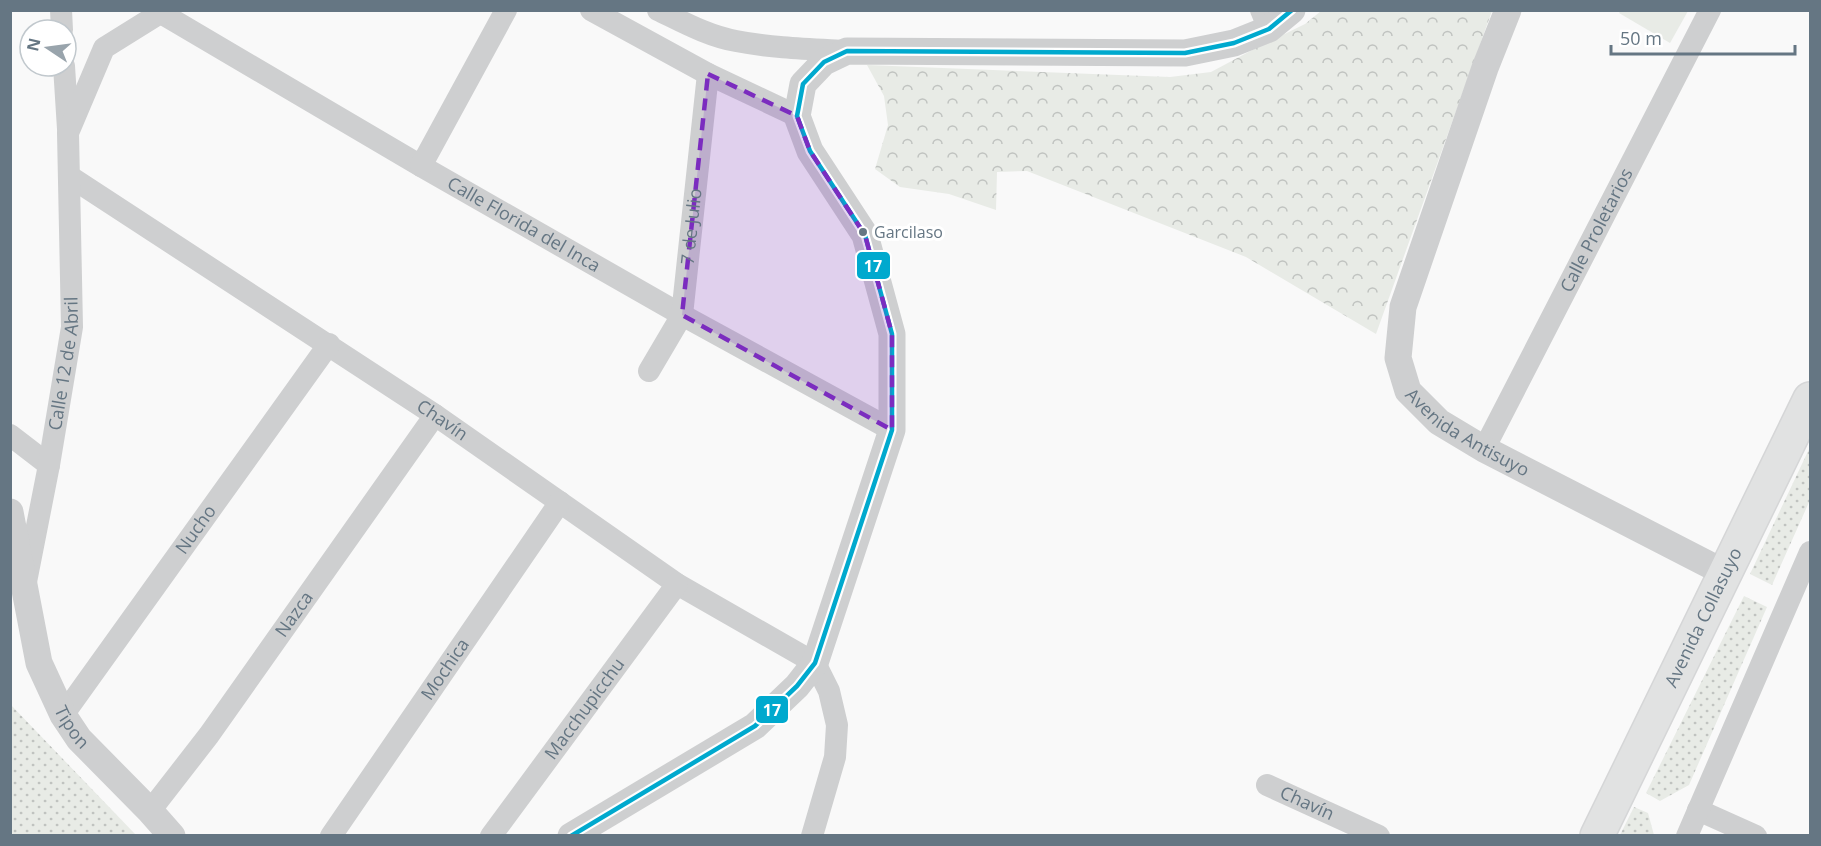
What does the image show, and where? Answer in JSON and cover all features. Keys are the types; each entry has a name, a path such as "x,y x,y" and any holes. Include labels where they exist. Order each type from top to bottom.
{"main road":[{"name":"Avenida Collasuyo","path":"1597,836 1810,399"}],"street":[{"path":"421,166 506,10"},
{"path":"591,10 708,74 798,116"},
{"path":"658,10 702,32 735,41 779,47 847,51 1185,53 1234,43 1265,20 1292,10"},
{"name":"Avenida Antisuyo","path":"1508,10 1485,68 1403,308 1398,358 1408,391 1439,422 1484,449 1725,573"},
{"name":"Calle Proletarios","path":"1484,449 1710,10"},
{"name":"Calle Florida del Inca","path":"163,12 421,166 682,315 892,430"},
{"name":"Calle 12 de Abril","path":"68,134 104,48 163,12"},
{"path":"571,836 755,726 797,686 815,663 892,430 892,334 865,235 810,151 798,116 803,84 824,62 847,51"},
{"name":"7 de Julio","path":"649,371 682,315 708,74"},
{"name":"Calle 12 de Abril","path":"25,590 72,327 65,78"},
{"name":"Chavín","path":"69,176 330,344 677,584 815,663"},
{"name":"Nucho","path":"63,715 330,344"},
{"name":"Nazca","path":"150,811 209,735 435,415"},
{"path":"10,435 49,465"},
{"name":"Mochica","path":"331,836 560,502"},
{"path":"10,512 25,590"},
{"path":"1687,836 1810,552"},
{"name":"Macchupicchu","path":"491,836 677,584"},
{"name":"Tipon","path":"25,590 39,663 63,715 79,739 172,836"},
{"path":"812,836 835,757 837,725 829,691 815,663"},
{"name":"Chavín","path":"1267,785 1379,836"},
{"path":"1698,810 1756,836"}],"highlighted area":[{"path":"708,74 797,116 810,151 865,235 892,334 892,430 682,315"}],"green space":[{"path":"1621,10 1688,11 1670,43 1619,13"},
{"path":"1321,11 1492,11 1376,334 1246,257 1027,171 997,172 996,210 949,194 900,187 875,169 888,125 884,96 867,65 1170,77 1211,72 1305,24"},
{"path":"1810,447 1810,500 1772,585 1750,574"},
{"path":"1744,596 1767,607 1689,785 1660,801 1646,793"},
{"path":"11,705 136,835 11,835"},
{"path":"1634,807 1648,813 1654,835 1620,835"}],"transit line":[{"name":"17","path":"571,836 755,726 797,686 815,663 892,430 892,334 865,235 810,151 797,116 803,84 824,62 847,51 1185,53 1234,43 1269,29 1292,10"}],"place":[{"name":"Garcilaso","path":"863,232"}]}
